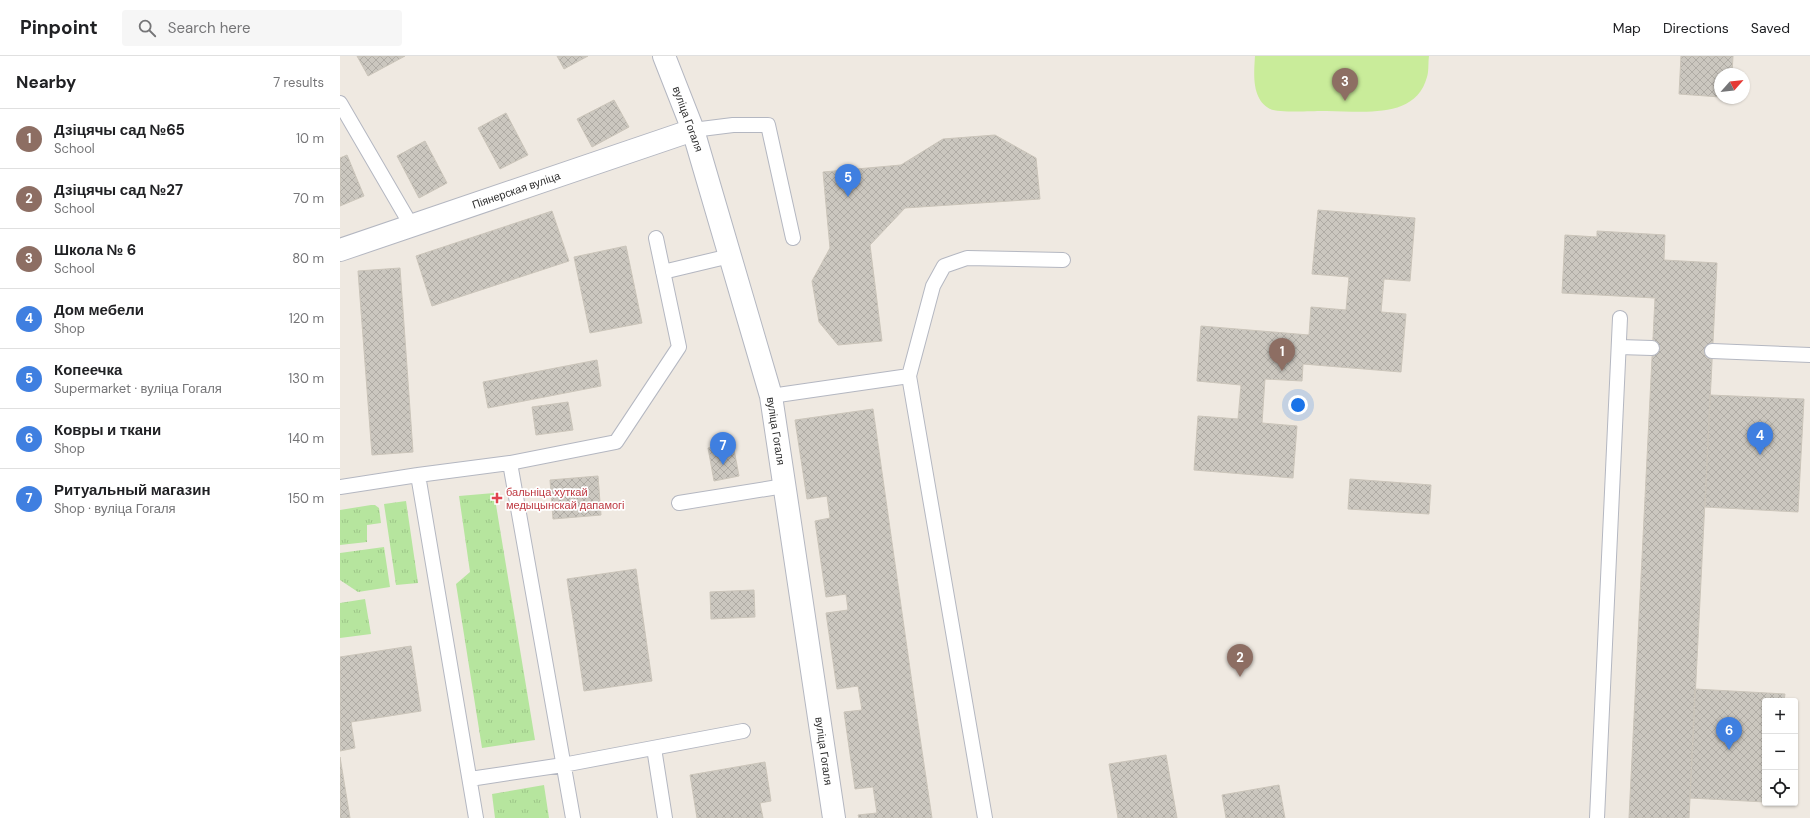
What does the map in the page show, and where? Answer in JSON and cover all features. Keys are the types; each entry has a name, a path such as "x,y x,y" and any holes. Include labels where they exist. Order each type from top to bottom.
{"main road":[{"name":"вуліца Гогаля","path":"664,56 693,130 771,396 834,818"},
{"name":"Піянерская вуліца","path":"340,250 693,130"}],"lane":[{"path":"340,103 411,225"},
{"path":"693,130 733,125 768,125 793,238"},
{"path":"340,487 510,463 616,442 679,347 656,238"},
{"path":"663,272 730,256"},
{"path":"986,818 909,376 933,286 944,266 967,258 1063,260"},
{"path":"1597,818 1620,318"},
{"path":"1619,347 1652,348"},
{"path":"1712,351 1810,355"},
{"path":"771,396 909,376"},
{"path":"510,463 572,818"},
{"path":"418,475 476,818"},
{"path":"679,503 784,486"},
{"path":"470,779 563,765 744,731"},
{"path":"654,748 665,818"}],"green space":[{"path":"1255,56 1429,56 1427,77 1420,91 1410,101 1398,107 1367,112 1288,111 1270,109 1264,105 1260,99 1255,85"},
{"path":"494,493 535,740 482,748 456,584 470,572 459,496"},
{"path":"406,501 418,583 396,585 384,504"},
{"path":"375,505 379,508 381,523 367,525 367,542 340,545 340,510"},
{"path":"384,547 390,587 358,592 340,580 340,553"},
{"path":"365,599 371,634 340,638 340,603"},
{"path":"544,785 549,818 495,818 492,794"}],"building":[{"path":"357,56 405,56 368,76"},
{"path":"557,56 588,56 564,69"},
{"path":"1681,56 1733,56 1732,68 1714,68 1714,97 1679,94"},
{"path":"614,100 629,127 592,147 577,119"},
{"path":"506,113 528,155 500,169 478,128"},
{"path":"995,135 1036,158 1040,199 905,208 870,245 882,341 838,345 819,322 812,281 830,248 823,172 901,165 943,139"},
{"path":"425,141 447,183 419,198 397,156"},
{"path":"347,155 364,196 340,206 340,158"},
{"path":"1318,210 1415,218 1410,281 1384,279 1381,312 1406,314 1401,372 1303,364 1302,381 1265,379 1262,423 1297,426 1293,478 1194,470 1198,416 1238,419 1241,385 1197,381 1201,326 1309,335 1311,307 1346,310 1349,277 1312,274"},
{"path":"552,211 569,261 432,306 416,256"},
{"path":"1597,231 1665,235 1664,260 1717,263 1689,818 1629,818 1655,298 1562,293 1565,235 1597,237"},
{"path":"626,246 642,323 590,333 574,257"},
{"path":"400,268 413,452 372,455 358,271"},
{"path":"597,360 601,386 488,408 483,382"},
{"path":"1710,395 1804,399 1798,512 1705,507"},
{"path":"568,402 573,430 536,435 532,407"},
{"path":"873,409 932,818 859,818 858,815 877,813 873,787 855,789 844,712 862,710 858,686 837,689 826,613 848,610 846,594 826,597 815,521 830,518 827,496 807,499 795,420"},
{"path":"733,444 739,476 714,481 708,448"},
{"path":"598,476 601,515 553,519 550,480"},
{"path":"1350,479 1431,485 1429,514 1348,509"},
{"path":"636,569 652,681 584,691 567,579"},
{"path":"754,590 755,617 711,619 710,592"},
{"path":"411,646 421,711 351,722 355,748 340,751 340,657"},
{"path":"1695,689 1785,694 1784,698 1762,698 1762,802 1690,798"},
{"path":"1166,755 1177,818 1118,818 1109,764"},
{"path":"340,757 350,818 340,818"},
{"path":"765,762 771,801 760,803 763,818 697,818 690,775"},
{"path":"1279,785 1285,818 1226,818 1222,795"}],"place":[{"name":"Школа № 6","path":"1345,101"},
{"name":"Копеечка","path":"848,197"},
{"name":"Дзіцячы сад №65","path":"1282,371"},
{"name":"Дом мебели","path":"1760,455"},
{"name":"Ритуальный магазин","path":"723,465"},
{"name":"бальніца хуткай медыцынскай дапамогі","path":"497,498"},
{"name":"Дзіцячы сад №27","path":"1240,677"},
{"name":"Ковры и ткани","path":"1729,750"}]}
